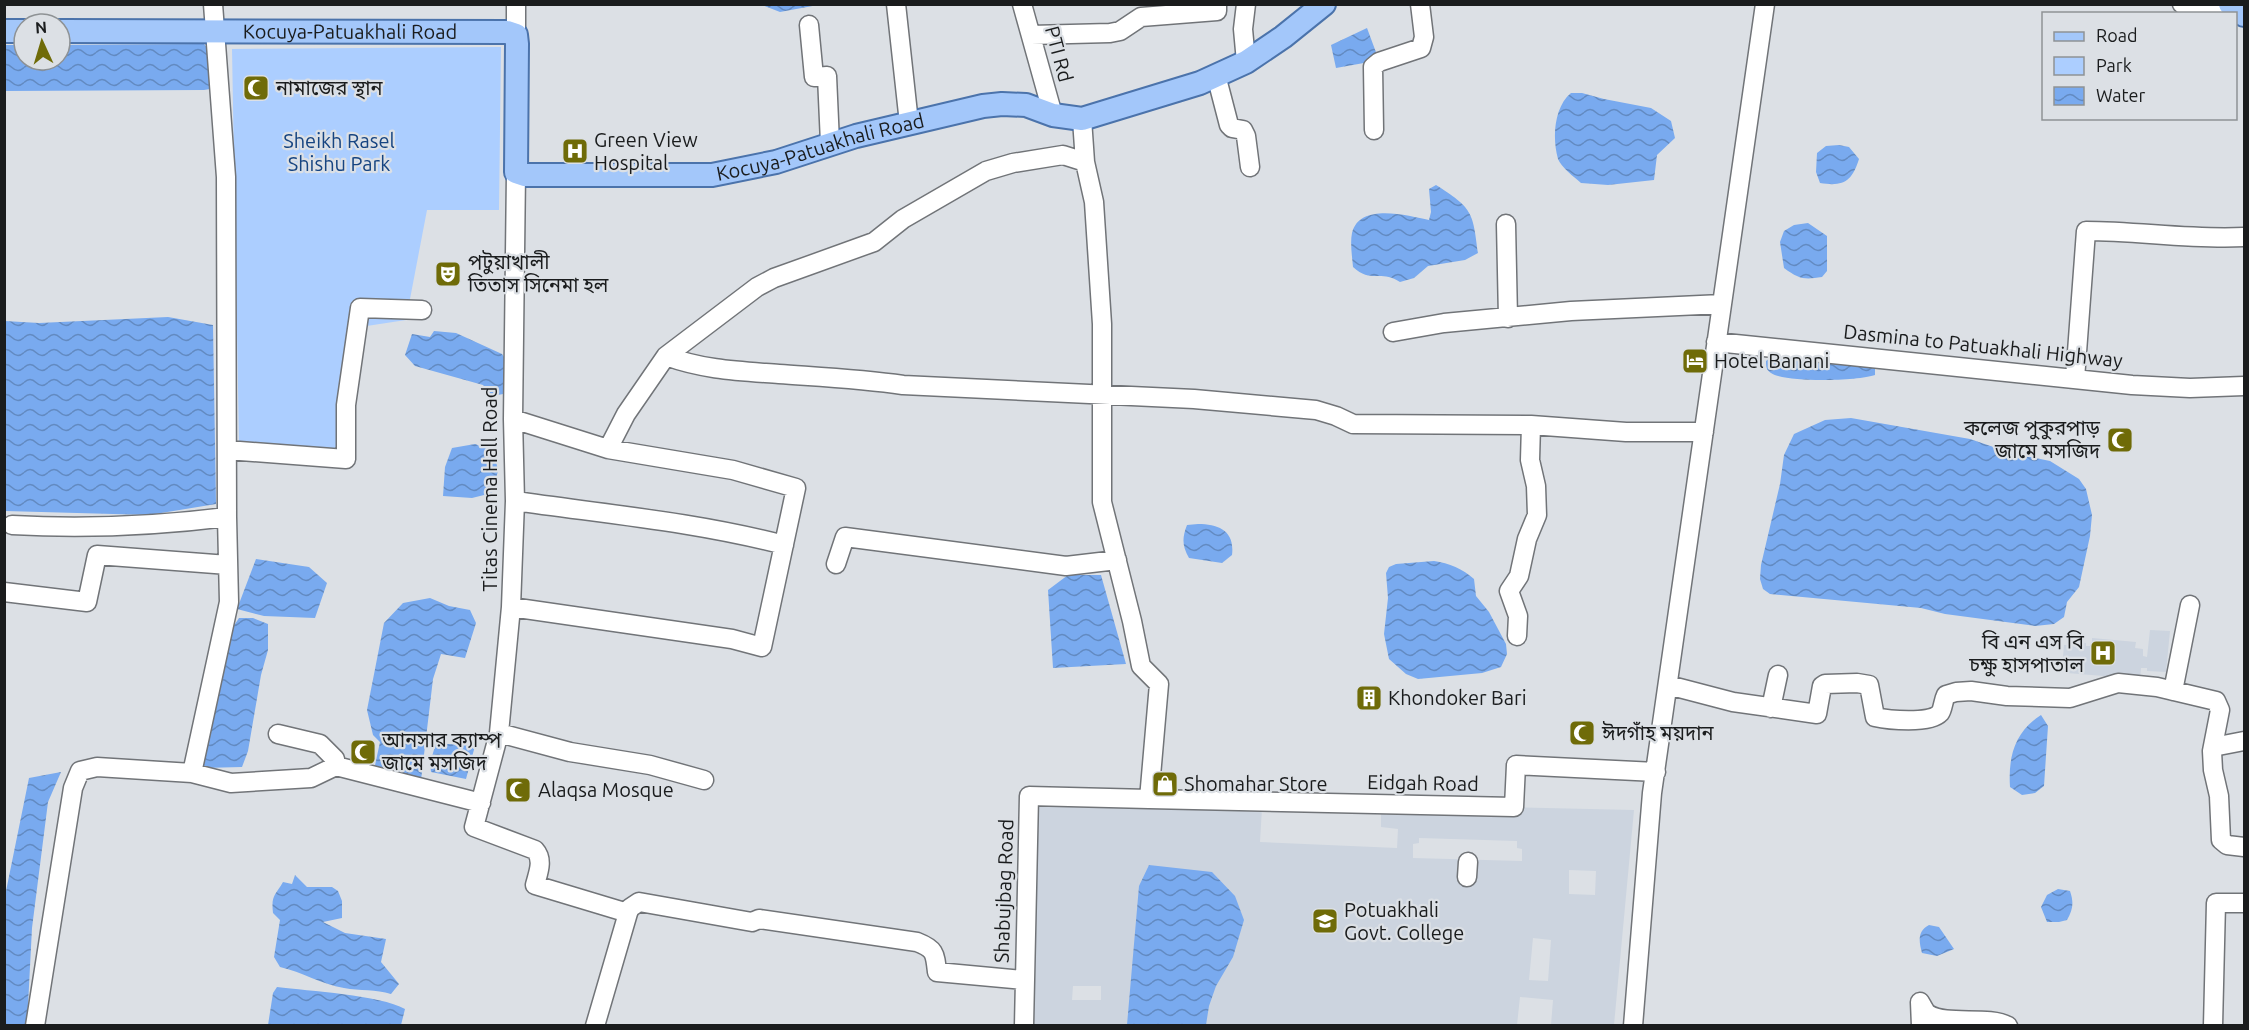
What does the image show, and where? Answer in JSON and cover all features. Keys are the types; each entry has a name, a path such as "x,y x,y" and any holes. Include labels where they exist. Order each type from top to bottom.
{"main road":[{"name":"Kocuya-Patuakhali Road","path":"516,172 525,175 712,175 776,162 830,143 909,123 983,106 1002,104 1026,105 1053,115 1082,119 1172,92 1245,62 1283,37 1324,4"},
{"name":"Kocuya-Patuakhali Road","path":"72,31 507,32 516,35"},
{"path":"516,35 516,172"}],"street":[{"path":"192,773 229,602 226,177 213,4"},
{"path":"516,4 516,35"},
{"path":"896,4 909,123"},
{"name":"PTI Rd","path":"1023,4 1053,115"},
{"path":"1031,35 1110,33 1120,31 1141,17 1217,11 1217,4"},
{"path":"1245,62 1243,29 1246,4"},
{"path":"1374,130 1373,68 1379,63 1421,48 1424,37 1420,4"},
{"path":"1633,1026 1656,772 1765,4"},
{"path":"2182,4 2228,10"},
{"path":"809,25 814,76 827,76 830,143"},
{"path":"1216,75 1229,124 1232,128 1245,132 1250,167"},
{"path":"1082,119 1085,162 1094,202 1099,261 1102,324 1102,502 1141,666 1159,684 1149,799"},
{"path":"608,449 626,414 666,357 757,286 874,242 903,219 986,171 1021,161 1063,155 1085,162"},
{"name":"Titas Cinema Hall Road","path":"516,172 511,607 500,733 474,826 535,850 540,861 535,885 628,914"},
{"path":"1506,224 1508,318"},
{"path":"2075,378 2086,231 2116,231 2207,239 2244,237"},
{"path":"1393,332 1444,323 1571,311 1722,304"},
{"path":"227,450 346,459 346,405 360,308 422,310"},
{"name":"Dasmina to Patuakhali Highway","path":"1716,342 2190,388 2244,386"},
{"path":"666,357 693,366 722,370 903,385 1194,399 1316,410 1353,424 1531,425 1626,432 1704,432"},
{"path":"511,607 732,639 762,647 796,488 733,470 608,449 513,419"},
{"path":"1517,636 1518,616 1509,591 1519,576 1527,539 1537,515 1536,486 1530,460 1531,425"},
{"path":"514,501 669,521 753,536 784,545"},
{"path":"12,525 70,528 177,523 227,517"},
{"path":"836,564 845,537 1066,566 1117,560"},
{"path":"4,592 87,602 97,555 228,565"},
{"path":"2174,691 2190,605"},
{"path":"1771,708 1778,675"},
{"path":"1668,685 1733,702 1817,714 1822,686 1837,683 1869,685 1875,717 1889,721 1935,716 1942,711 1946,696 1956,692 2070,698 2118,683 2157,687 2216,701 2220,710 2213,747 2213,770 2219,796 2221,840 2227,844 2244,847"},
{"path":"500,733 570,752 650,765 704,780"},
{"path":"278,734 320,744 335,759 336,766"},
{"path":"2213,747 2244,741"},
{"name":"Eidgah Road","path":"1149,799 1514,807 1516,765 1656,772"},
{"path":"35,1026 73,788 80,771 96,767 192,773 231,783 312,778 336,766 481,803"},
{"name":"Shabujbag Road","path":"1024,1026 1029,796 1149,799"},
{"path":"595,1026 630,908 639,902 752,922 759,919 916,942 928,946 935,954 936,972 1024,980"},
{"path":"2213,1026 2216,903 2244,903"},
{"path":"1921,1026 1920,1002 1928,1014 1977,1022 1999,1021 2008,1026"}],"shaded area":[{"name":"বি এন এস বি চক্ষু হাসপাতাল","path":"2150,630 2170,631 2166,672 2147,671 2147,668 2141,668 2140,679 2067,673 2067,669 2062,668 2064,645 2067,645 2068,641 2086,643 2086,646 2092,646 2092,638 2136,642 2135,648 2143,649 2143,656 2147,657"},
{"name":"Potuakhali Govt. College","path":"1029,796 1634,810 1614,1025 1551,1025 1553,1000 1520,997 1517,1025 1024,1026","holes":["1262,808 1381,813 1381,827 1398,829 1397,848 1260,842","1419,838 1517,841 1517,848 1522,849 1522,861 1413,858 1413,844 1419,843","1569,870 1596,871 1595,895 1569,894","1533,938 1551,940 1548,981 1529,980","1073,986 1101,986 1101,1000 1072,1000"]}],"green space":[{"name":"Sheikh Rasel Shishu Park","path":"501,47 499,210 427,210 406,320 347,329 340,452 239,443 232,49"}],"water":[{"path":"762,5 818,5 780,12"},
{"path":"1367,28 1377,55 1375,61 1336,68 1331,45"},
{"path":"204,44 210,51 210,89 5,91 4,45 12,45 12,72 72,72 72,45"},
{"path":"1571,93 1582,93 1651,108 1671,121 1675,138 1657,155 1654,180 1608,185 1581,183 1565,169 1558,159 1555,133 1561,106"},
{"path":"1826,146 1849,147 1859,159 1853,173 1841,183 1820,183 1816,172 1817,153"},
{"path":"1436,185 1457,199 1469,212 1478,253 1465,260 1428,266 1414,278 1400,282 1393,278 1365,275 1353,267 1351,237 1357,223 1364,217 1386,213 1429,220 1431,212 1429,189"},
{"path":"1808,223 1827,236 1827,271 1822,277 1802,278 1784,268 1780,242 1784,231 1794,225"},
{"path":"168,317 213,325 216,504 149,515 5,511 5,321 39,323"},
{"path":"434,331 456,333 502,354 507,361 509,393 492,396 483,385 415,366 405,355 412,334 430,337"},
{"path":"1774,355 1875,367 1875,375 1854,379 1822,380 1779,376 1769,372 1766,366 1766,361"},
{"path":"1851,418 1970,439 2011,453 2050,461 2079,479 2086,489 2092,515 2090,536 2079,587 2067,602 2064,617 2054,624 2035,626 1945,614 1921,608 1770,594 1763,589 1760,579 1761,565 1780,484 1784,455 1794,434 1825,420"},
{"path":"475,444 494,451 498,471 492,493 472,498 443,496 445,467 452,448"},
{"path":"1187,525 1213,525 1224,530 1231,540 1232,555 1222,563 1189,558 1183,542 1184,534"},
{"path":"256,559 309,567 327,583 315,618 264,616 237,609"},
{"path":"1434,561 1456,567 1474,579 1476,596 1489,612 1506,644 1507,654 1501,667 1482,673 1418,679 1406,674 1389,659 1384,634 1388,598 1386,573 1389,567 1396,564"},
{"path":"1068,575 1101,575 1126,664 1053,668 1048,590"},
{"path":"430,598 449,606 470,610 476,623 465,658 441,654 433,679 421,780 374,770 380,742 373,735 367,710 384,623 403,603"},
{"path":"239,618 253,618 268,624 268,650 261,675 248,751 242,767 203,768 226,651 233,627"},
{"path":"2041,715 2048,726 2044,786 2035,793 2022,795 2010,787 2012,755 2019,737"},
{"path":"436,743 475,746 466,779 431,772 430,763"},
{"path":"61,772 48,802 32,928 27,1025 5,1026 5,896 29,778"},
{"path":"1149,865 1212,872 1235,896 1244,920 1233,957 1216,986 1209,1006 1206,1025 1127,1025 1139,886"},
{"path":"295,875 307,887 332,887 338,891 342,901 342,918 323,922 345,933 386,939 381,962 399,984 391,994 336,986 280,967 274,957 280,920 273,913 274,896 283,882 292,884"},
{"path":"2058,889 2070,891 2071,913 2067,920 2047,922 2041,907 2047,895"},
{"path":"1929,925 1939,927 1954,949 1937,956 1922,953 1920,941 1922,930"},
{"path":"277,987 362,997 394,1004 405,1009 401,1025 268,1025 273,993"}],"place":[{"name":"নামাজের স্থান","path":"256,88"},
{"name":"Green View Hospital","path":"575,151"},
{"name":"পটুয়াখালী তিতাস সিনেমা হল","path":"448,274"},
{"name":"Hotel Banani","path":"1695,361"},
{"name":"কলেজ পুকুরপাড় জামে মসজিদ","path":"2120,440"},
{"name":"বি এন এস বি চক্ষু হাসপাতাল","path":"2103,653"},
{"name":"Khondoker Bari","path":"1369,698"},
{"name":"ঈদগাঁহ ময়দান","path":"1582,733"},
{"name":"আনসার ক্যাম্প জামে মসজিদ","path":"363,752"},
{"name":"Shomahar Store","path":"1165,784"},
{"name":"Alaqsa Mosque","path":"518,790"},
{"name":"Potuakhali Govt. College","path":"1325,921"}]}
